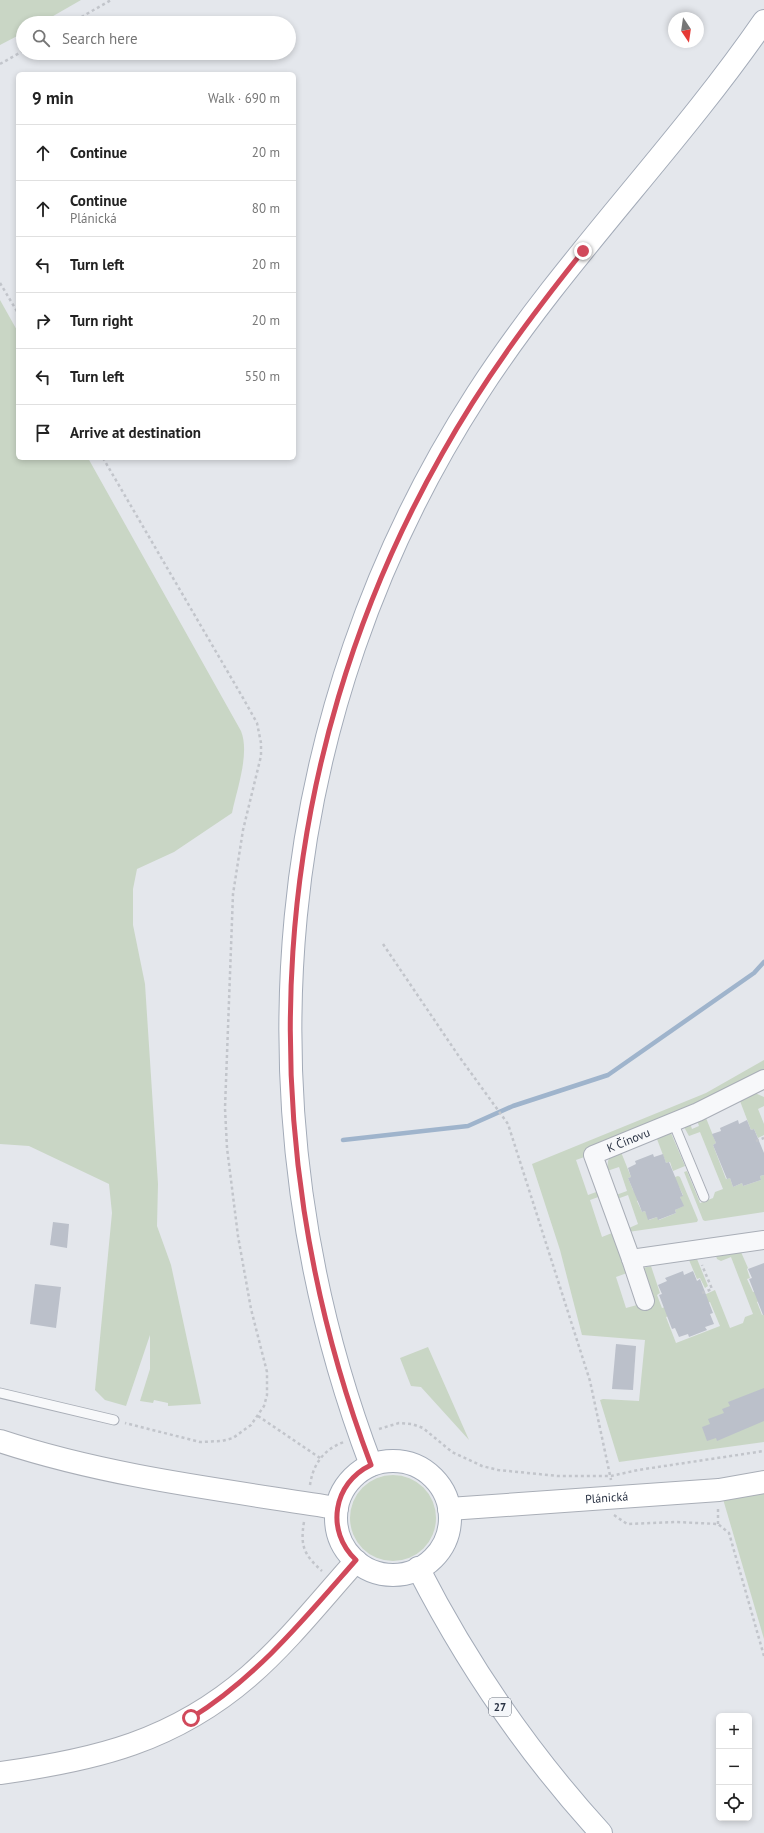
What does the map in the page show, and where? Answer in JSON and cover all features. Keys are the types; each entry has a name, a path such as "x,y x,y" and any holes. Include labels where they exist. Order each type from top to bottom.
{"main road":[{"path":"371,1465 360,1436 331,1342 310,1253 296,1158 290,1071 292,967 298,894 309,823 332,721 355,646 389,560 426,482 470,406 496,366 538,308 657,162 726,74 764,21"},
{"path":"0,1441 42,1454 104,1469 337,1508"},
{"path":"383,1462 413,1464 423,1470 440,1487 446,1497 449,1509 449,1527 443,1544 432,1558 418,1568 406,1572 388,1574 371,1570 356,1560 346,1549 339,1534 337,1524 337,1508 342,1492 348,1482 371,1465 383,1462"},
{"name":"Plánická","path":"449,1509 719,1490 764,1482"},
{"path":"0,1773 67,1762 124,1748 191,1718 222,1698 250,1675 274,1652 356,1560"},
{"name":"27","path":"418,1568 438,1607 464,1651 506,1716 554,1779 601,1833"}],"street":[{"name":"K Čínovu","path":"645,1301 593,1155 745,1090 764,1079"},
{"path":"631,1259 764,1240"}],"lane":[{"path":"673,1122 704,1197"},
{"path":"0,1393 114,1420"}],"path":[{"path":"83,16 111,0"},
{"path":"0,64 16,55"},
{"path":"0,283 16,310"},
{"path":"104,460 257,723 262,743 258,770 239,851 233,894 225,1093 226,1138 238,1236 246,1287 267,1372 268,1384 264,1406 251,1425 233,1438 211,1442 200,1442 114,1420"},
{"path":"384,944 458,1055 508,1124 590,1381 611,1476 609,1507 612,1513 626,1524 676,1522 718,1524 729,1533 764,1656"},
{"path":"756,1141 764,1138"},
{"path":"702,1263 712,1289 702,1293"},
{"path":"258,1416 320,1458 337,1445 392,1424 405,1423 423,1428 452,1452 470,1462 498,1470 558,1476 611,1476 638,1470 764,1451"}],"green space":[{"path":"0,0 81,0 53,16 16,16 16,37 0,45"},
{"path":"0,300 16,328 16,460 89,460 241,731 243,740 244,750 242,771 232,813 174,852 137,869 133,889 133,925 145,984 158,1184 157,1226 171,1265 201,1404 168,1406 168,1403 154,1400 153,1403 140,1401 150,1369 150,1335 126,1406 105,1400 95,1390 112,1213 109,1184 29,1146 0,1144"},
{"path":"764,1060 764,1070 733,1088 585,1150 587,1156 576,1160 588,1195 599,1191 601,1196 590,1200 602,1237 612,1233 627,1273 616,1277 626,1308 637,1305 638,1307 652,1302 643,1268 651,1266 660,1293 657,1295 662,1308 669,1306 672,1315 666,1317 676,1343 720,1326 710,1302 707,1303 704,1295 715,1290 730,1328 743,1323 745,1317 753,1314 731,1257 721,1261 717,1259 716,1256 741,1252 748,1268 750,1278 747,1279 753,1292 759,1290 762,1299 757,1302 762,1315 764,1314 764,1442 619,1462 600,1400 639,1401 645,1340 582,1335 560,1250 532,1164 706,1093"},
{"path":"755,1093 764,1097 764,1106 758,1109 764,1124 764,1135 758,1138 754,1129 751,1130 740,1101"},
{"path":"706,1118 716,1143 713,1145 726,1179 730,1178 733,1187 742,1183 743,1186 761,1180 760,1176 764,1175 764,1212 705,1221 703,1220 684,1172 687,1171 700,1203 713,1198 715,1192 723,1189 700,1132 689,1136 684,1127 690,1123 692,1129 699,1126 697,1120"},
{"path":"671,1133 685,1166 673,1171 670,1162 666,1163 657,1139"},
{"path":"621,1152 631,1177 628,1178 633,1190 643,1198 637,1201 642,1212 645,1211 649,1220 657,1217 659,1220 676,1213 675,1210 683,1206 680,1197 683,1195 679,1187 676,1187 672,1178 678,1176 680,1177 698,1220 697,1222 628,1232 629,1228 638,1224 628,1195 617,1199 616,1195 627,1191 619,1167 607,1171 610,1157"},
{"path":"697,1259 708,1286 705,1288 700,1278 697,1279 689,1260"},
{"path":"428,1347 469,1440 421,1387 411,1386 400,1358"},
{"path":"385,1475 401,1475 410,1478 424,1487 433,1501 436,1510 436,1526 433,1535 424,1549 410,1558 401,1561 385,1561 369,1554 362,1549 357,1542 350,1526 350,1510 357,1494 362,1487 369,1482"},
{"path":"764,1491 764,1639 723,1499"}],"building":[{"path":"738,1120 739,1124 747,1120 751,1130 754,1129 764,1153 764,1175 760,1176 761,1180 743,1186 742,1183 733,1187 730,1178 727,1179 713,1145 716,1143 712,1134 721,1131 720,1128"},
{"path":"653,1154 654,1157 663,1154 666,1163 669,1162 683,1196 680,1197 684,1206 675,1210 676,1213 658,1220 657,1217 648,1220 645,1211 642,1212 628,1178 631,1177 628,1168 636,1164 635,1161"},
{"path":"53,1222 69,1224 67,1248 50,1245"},
{"path":"764,1263 763,1315 749,1279 752,1278 748,1269"},
{"path":"683,1271 684,1275 693,1271 697,1281 700,1279 713,1313 710,1314 714,1324 705,1327 707,1330 689,1337 688,1334 679,1337 675,1328 672,1329 659,1295 662,1294 658,1285 667,1281 665,1278"},
{"path":"35,1284 61,1287 56,1328 30,1324"},
{"path":"616,1344 636,1346 633,1390 612,1389"},
{"path":"764,1388 764,1421 717,1441 716,1438 707,1441 702,1427 710,1424 708,1419 724,1413 722,1409 730,1406 728,1402"}],"waterway":[{"path":"343,1140 468,1126 513,1106 608,1075 754,973 764,962"}],"route":[{"path":"191,1718 222,1698 262,1664 356,1560 352,1557 343,1544 339,1534 336,1514 342,1492 348,1482 371,1465 347,1396 331,1342 317,1286 304,1219 296,1158 291,1092 290,1004 294,931 298,894 315,791 332,721 355,646 389,560 411,512 442,452 477,395 516,337 583,251"}]}
